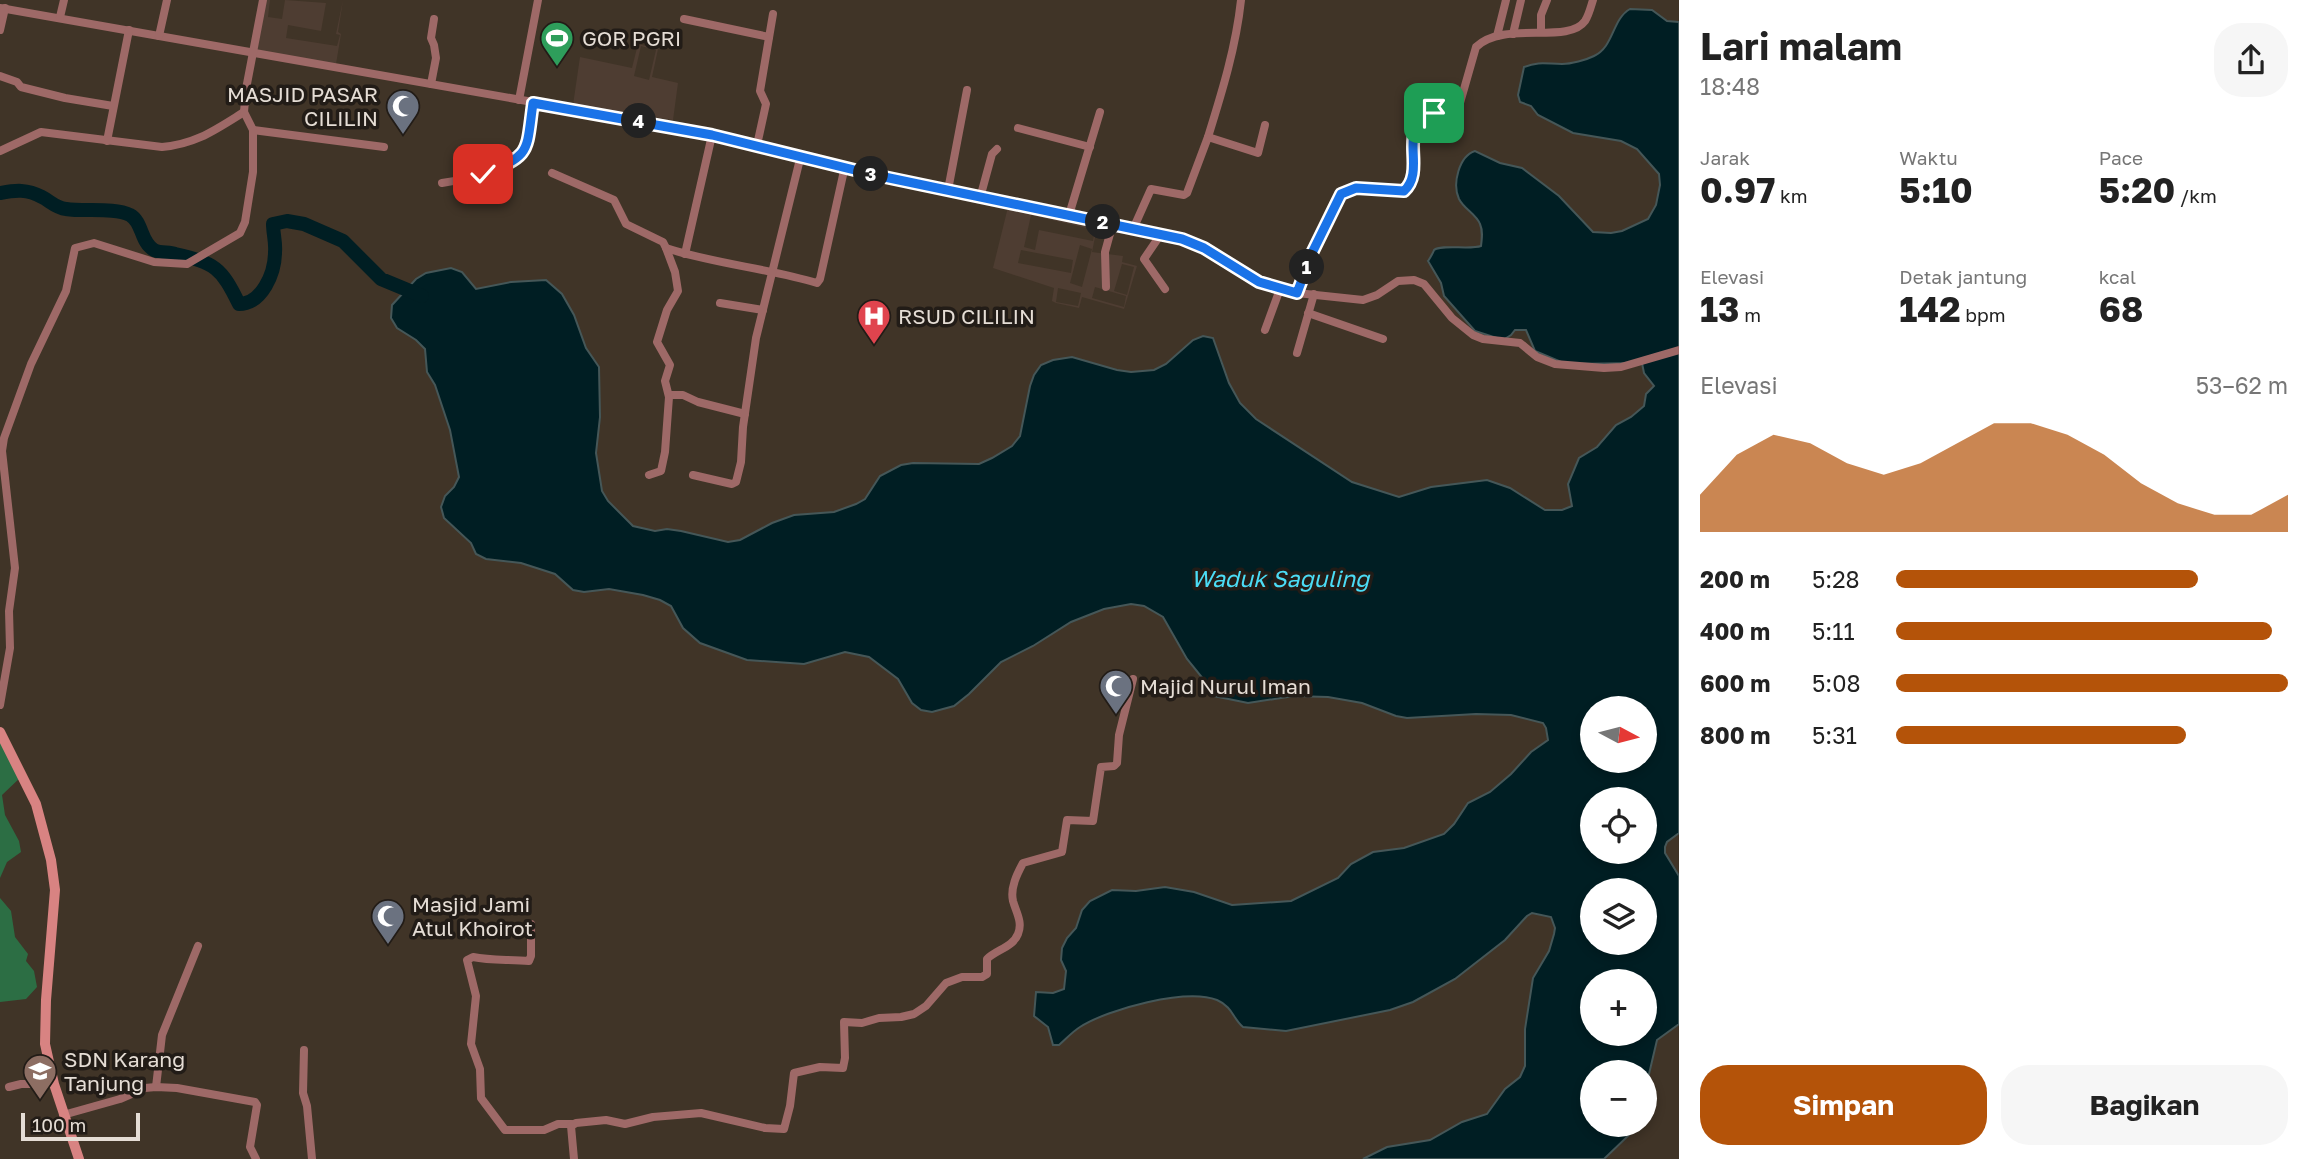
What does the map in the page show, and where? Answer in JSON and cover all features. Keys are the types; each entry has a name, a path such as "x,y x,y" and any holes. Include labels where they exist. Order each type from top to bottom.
{"main road":[{"path":"0,732 36,804 51,860 55,890 44,1026 45,1045 63,1115 79,1159"}],"street":[{"path":"60,17 64,0"},
{"path":"159,36 167,0"},
{"path":"0,705 10,648 10,601 15,568 2,444 31,364 66,290 73,253 80,246 94,243 154,262 187,264 240,233 245,222 253,173 253,130 244,112 263,0"},
{"path":"519,100 533,14 538,0"},
{"path":"1134,227 1152,189 1184,195 1187,193 1228,71 1241,0"},
{"path":"1497,36 1506,0"},
{"path":"1513,34 1521,0"},
{"path":"1541,32 1541,15 1547,0"},
{"path":"1297,293 1312,253 1341,194 1356,188 1398,193 1408,187 1412,175 1413,135 1419,121 1428,114 1457,107 1476,47 1497,36 1563,32 1580,26 1586,20 1593,0"},
{"path":"0,30 3,8 712,135 980,198 1161,234 1194,243 1248,277 1297,293 1363,300 1377,295 1398,281 1409,279 1424,284 1463,329 1483,339 1520,344 1537,357 1555,364 1621,367 1679,350"},
{"path":"757,145 766,104 760,91 772,15"},
{"path":"432,84 436,58 435,45 431,38 434,19"},
{"path":"684,19 769,37"},
{"path":"107,141 129,30"},
{"path":"0,76 18,82 20,86 65,98 113,106"},
{"path":"948,190 967,90"},
{"path":"442,183 483,174 521,156 528,143 533,103"},
{"path":"0,151 41,132 162,147 181,145 201,138 244,112"},
{"path":"1069,215 1100,112"},
{"path":"1208,137 1257,153 1260,151 1265,125"},
{"path":"1018,128 1090,146"},
{"path":"253,130 384,147"},
{"path":"685,254 712,135"},
{"path":"980,198 992,154 997,149"},
{"path":"693,475 735,483 741,462 756,338 801,156"},
{"path":"666,248 819,282 845,166"},
{"path":"552,173 614,200 626,224 663,242 676,272 678,290 667,310 657,342 670,365 665,382 669,395 665,452 662,468 658,473 649,475"},
{"path":"1106,287 1105,252 1113,223"},
{"path":"1161,234 1144,260 1165,289"},
{"path":"1265,330 1280,289"},
{"path":"1297,352 1314,294"},
{"path":"720,303 763,310"},
{"path":"1308,313 1382,339"},
{"path":"669,395 684,395 698,402 745,414"},
{"path":"531,924 529,961 473,957 467,960 476,996 471,1044 480,1069 481,1098 505,1130 544,1130 558,1124 606,1121 625,1124 653,1116 701,1113 763,1128 785,1129 794,1073 820,1067 843,1068 844,1022 862,1023 914,1014 936,997 940,987 946,983 962,977 982,977 987,974 988,959 1012,942 1019,931 1019,916 1013,899 1013,889 1023,863 1062,852 1067,820 1093,821 1101,767 1114,766 1117,762 1119,735 1133,679"},
{"path":"156,1087 162,1035 198,946"},
{"path":"304,1050 303,1093 312,1159"},
{"path":"9,1087 21,1084 54,1084"},
{"path":"63,1115 121,1099 145,1088 156,1087 177,1088 255,1102 257,1105 250,1147 256,1159"},
{"path":"307,1122 319,1123"},
{"path":"572,1124 574,1159"}],"shaded area":[{"path":"265,0 270,0 268,17 282,19 285,0 326,3 321,31 288,25 286,38 337,46 340,35 336,34 343,0 338,32 341,34 336,64 255,50"},
{"path":"638,44 658,49 652,77 678,83 673,120 573,105 580,57 632,68","holes":["641,46 656,50 649,80 634,76"]},
{"path":"1008,207 1097,227 1092,252 1123,256 1122,262 1137,266 1124,309 1082,297 1079,308 1056,303 1052,301 1054,288 993,268","holes":["1031,215 1095,230 1093,241 1039,230 1035,250 1024,247","1080,245 1092,249 1082,287 1070,283","1021,250 1073,260 1071,273 1018,263","1122,264 1134,267 1127,295 1114,291","1095,287 1126,296 1124,307 1092,298","1058,288 1081,293 1078,306 1056,302"]}],"green space":[{"path":"0,733 23,775 2,795 5,815 19,841 21,852 7,862 0,878"},
{"path":"0,898 11,911 15,937 28,954 26,961 34,971 37,987 26,999 0,1002"}],"water":[{"name":"Waduk Saguling","path":"1630,9 1652,10 1667,21 1679,22 1679,833 1667,842 1665,853 1679,876 1679,1024 1657,1040 1657,969 1580,969 1580,1046 1656,1046 1652,1060 1580,1060 1580,1137 1627,1137 1604,1159 1363,1159 1387,1147 1430,1140 1462,1122 1487,1114 1505,1089 1520,1077 1525,1066 1525,1029 1533,978 1549,951 1554,934 1551,917 1532,913 1527,916 1505,940 1455,979 1413,1002 1390,1010 1286,1031 1243,1027 1222,1003 1203,997 1167,999 1127,1007 1080,1027 1059,1045 1053,1045 1048,1027 1034,1016 1036,992 1053,993 1064,989 1066,971 1061,960 1062,948 1076,928 1082,910 1090,901 1112,890 1136,891 1165,887 1194,892 1232,905 1291,901 1338,878 1351,864 1373,852 1404,848 1444,834 1468,803 1490,792 1531,752 1548,740 1543,723 1511,715 1407,718 1362,703 1328,697 1294,696 1248,703 1214,696 1187,659 1163,617 1144,606 1131,604 1104,609 1071,622 1001,662 954,706 932,712 921,710 912,703 898,679 869,657 845,652 804,664 747,660 700,643 683,628 671,606 660,600 609,589 584,592 573,590 555,574 521,563 486,559 476,554 471,543 444,518 441,507 445,496 459,477 450,430 435,385 427,372 425,349 397,328 391,318 392,305 416,279 426,273 451,268 462,272 476,289 511,282 546,280 562,294 574,315 586,348 599,367 600,417 596,453 602,491 608,501 633,526 655,531 681,531 728,542 740,540 794,515 834,512 856,504 865,499 880,476 901,465 979,464 1012,446 1020,436 1030,386 1041,365 1072,357 1117,370 1154,370 1166,364 1193,340 1203,336 1213,338 1229,383 1240,403 1256,419 1352,482 1399,497 1431,487 1487,480 1510,488 1545,510 1562,510 1572,506 1568,484 1579,458 1597,447 1616,425 1644,406 1646,394 1654,386 1644,373 1642,363 1566,364 1535,351 1526,330 1515,330 1503,340 1475,331 1444,296 1441,283 1428,261 1438,248 1481,246 1480,224 1461,203 1456,186 1461,164 1475,151 1500,163 1522,168 1559,196 1593,232 1622,231 1648,219 1656,205 1659,174 1637,149 1621,141 1573,133 1538,115 1531,106 1520,102 1518,95 1524,67 1539,63 1570,63 1594,56 1606,46 1620,19"}],"waterway":[{"path":"0,193 26,191 62,208 116,211 130,215 154,250 199,260 215,268 227,282 239,304 254,299 266,286 273,269 273,224 287,221 304,224 343,241 381,279 422,296"}],"place":[{"name":"GOR PGRI","path":"557,68"},
{"name":"MASJID PASAR CILILIN","path":"403,136"},
{"name":"RSUD CILILIN","path":"874,346"},
{"name":"Majid Nurul Iman","path":"1116,716"},
{"name":"Masjid Jami Atul Khoirot","path":"388,946"},
{"name":"SDN Karang Tanjung","path":"40,1101"}],"route":[{"path":"483,174 521,156 528,143 533,103 712,135 875,175 1134,227 1194,243 1248,277 1297,293 1338,197 1345,191 1356,188 1398,193 1404,191 1411,182 1415,126 1423,117 1434,113"}]}
